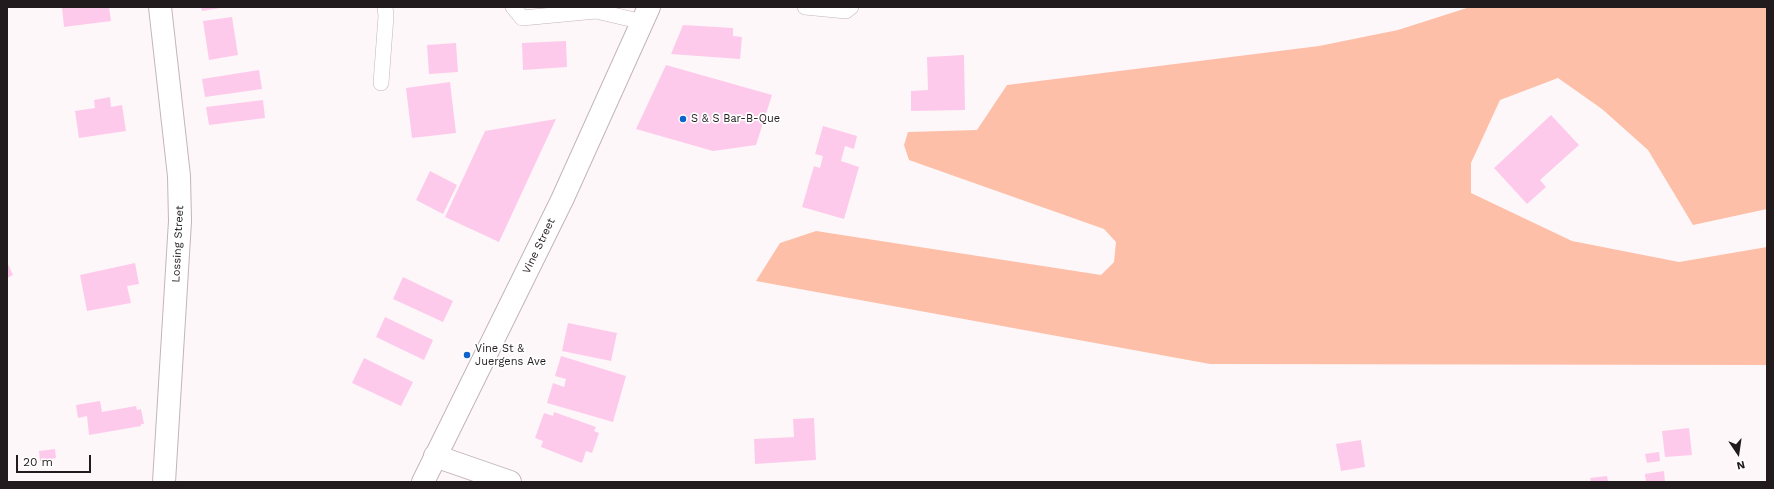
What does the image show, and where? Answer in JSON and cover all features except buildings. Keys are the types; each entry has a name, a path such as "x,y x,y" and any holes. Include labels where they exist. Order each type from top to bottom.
{"street":[{"name":"Lossing Street","path":"160,7 179,176 180,199 164,482"},
{"name":"Vine Street","path":"423,482 562,200 646,14"},
{"path":"435,456 510,482"}],"lane":[{"path":"381,83 386,16 385,7"},
{"path":"513,7 522,18 597,9 646,14"},
{"path":"805,7 846,11 850,7"}],"shaded area":[{"path":"1470,7 1767,7 1767,209 1693,225 1648,150 1602,109 1558,78 1500,100 1471,163 1471,193 1572,241 1679,262 1767,247 1767,365 1210,364 756,281 780,243 816,231 1101,275 1114,262 1116,242 1104,229 909,160 904,145 908,132 977,130 1007,85 1319,46 1398,30"}],"place":[{"name":"S & S Bar-B-Que","path":"683,119"},
{"name":"Vine St & Juergens Ave","path":"467,355"}]}
